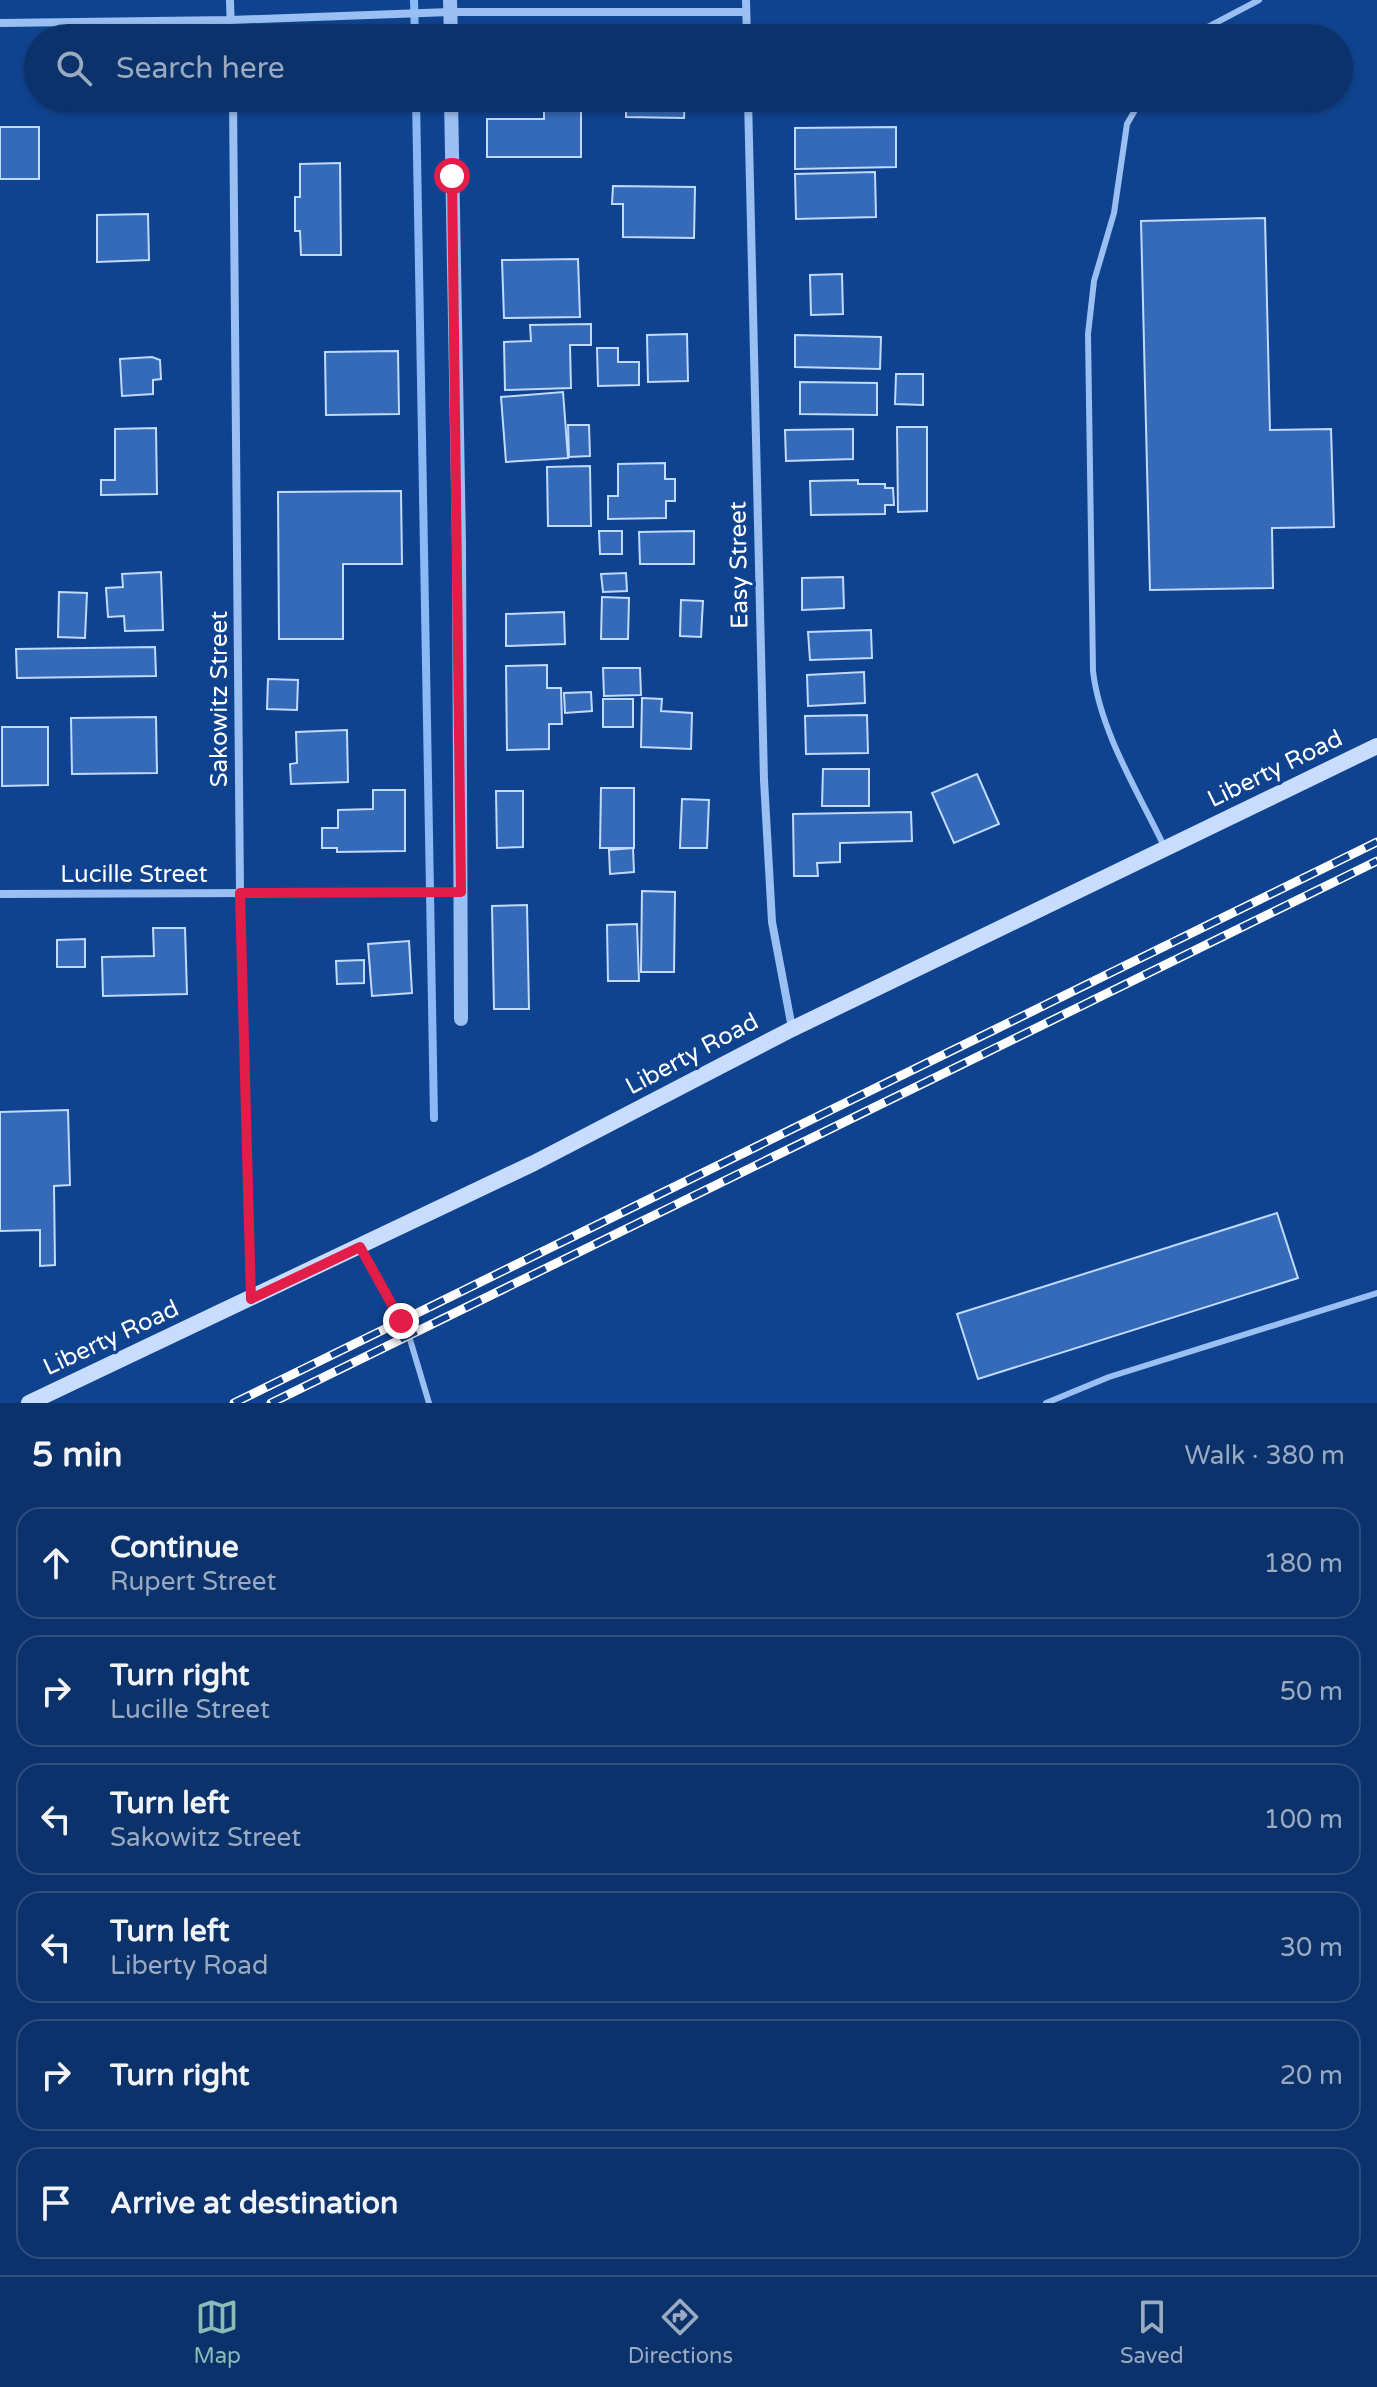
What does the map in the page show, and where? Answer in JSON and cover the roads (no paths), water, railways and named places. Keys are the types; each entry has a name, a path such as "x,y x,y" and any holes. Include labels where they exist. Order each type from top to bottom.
{"main road":[{"name":"Liberty Road","path":"29,1403 534,1163 792,1029 1377,746"}],"street":[{"path":"230,0 231,24"},
{"path":"746,0 746,24"},
{"path":"0,23 396,15 433,13 450,6 746,12"},
{"name":"Sakowitz Street","path":"233,112 240,893 251,1299"},
{"path":"451,112 461,1019"},
{"name":"Easy Street","path":"748,112 764,780 772,922 792,1029"},
{"name":"Lucille Street","path":"0,894 461,892"}],"lane":[{"path":"1214,24 1259,0"},
{"path":"1134,112 1127,124 1114,213 1094,281 1088,334 1093,671 1095,691 1116,744 1165,849"},
{"path":"360,1247 409,1336 429,1403"},
{"path":"1046,1403 1109,1377 1377,1293"}],"waterway":[{"path":"414,0 415,24"},
{"path":"416,112 434,1118"}],"railway":[{"path":"234,1403 1377,842"},
{"path":"271,1403 1377,861"}]}
